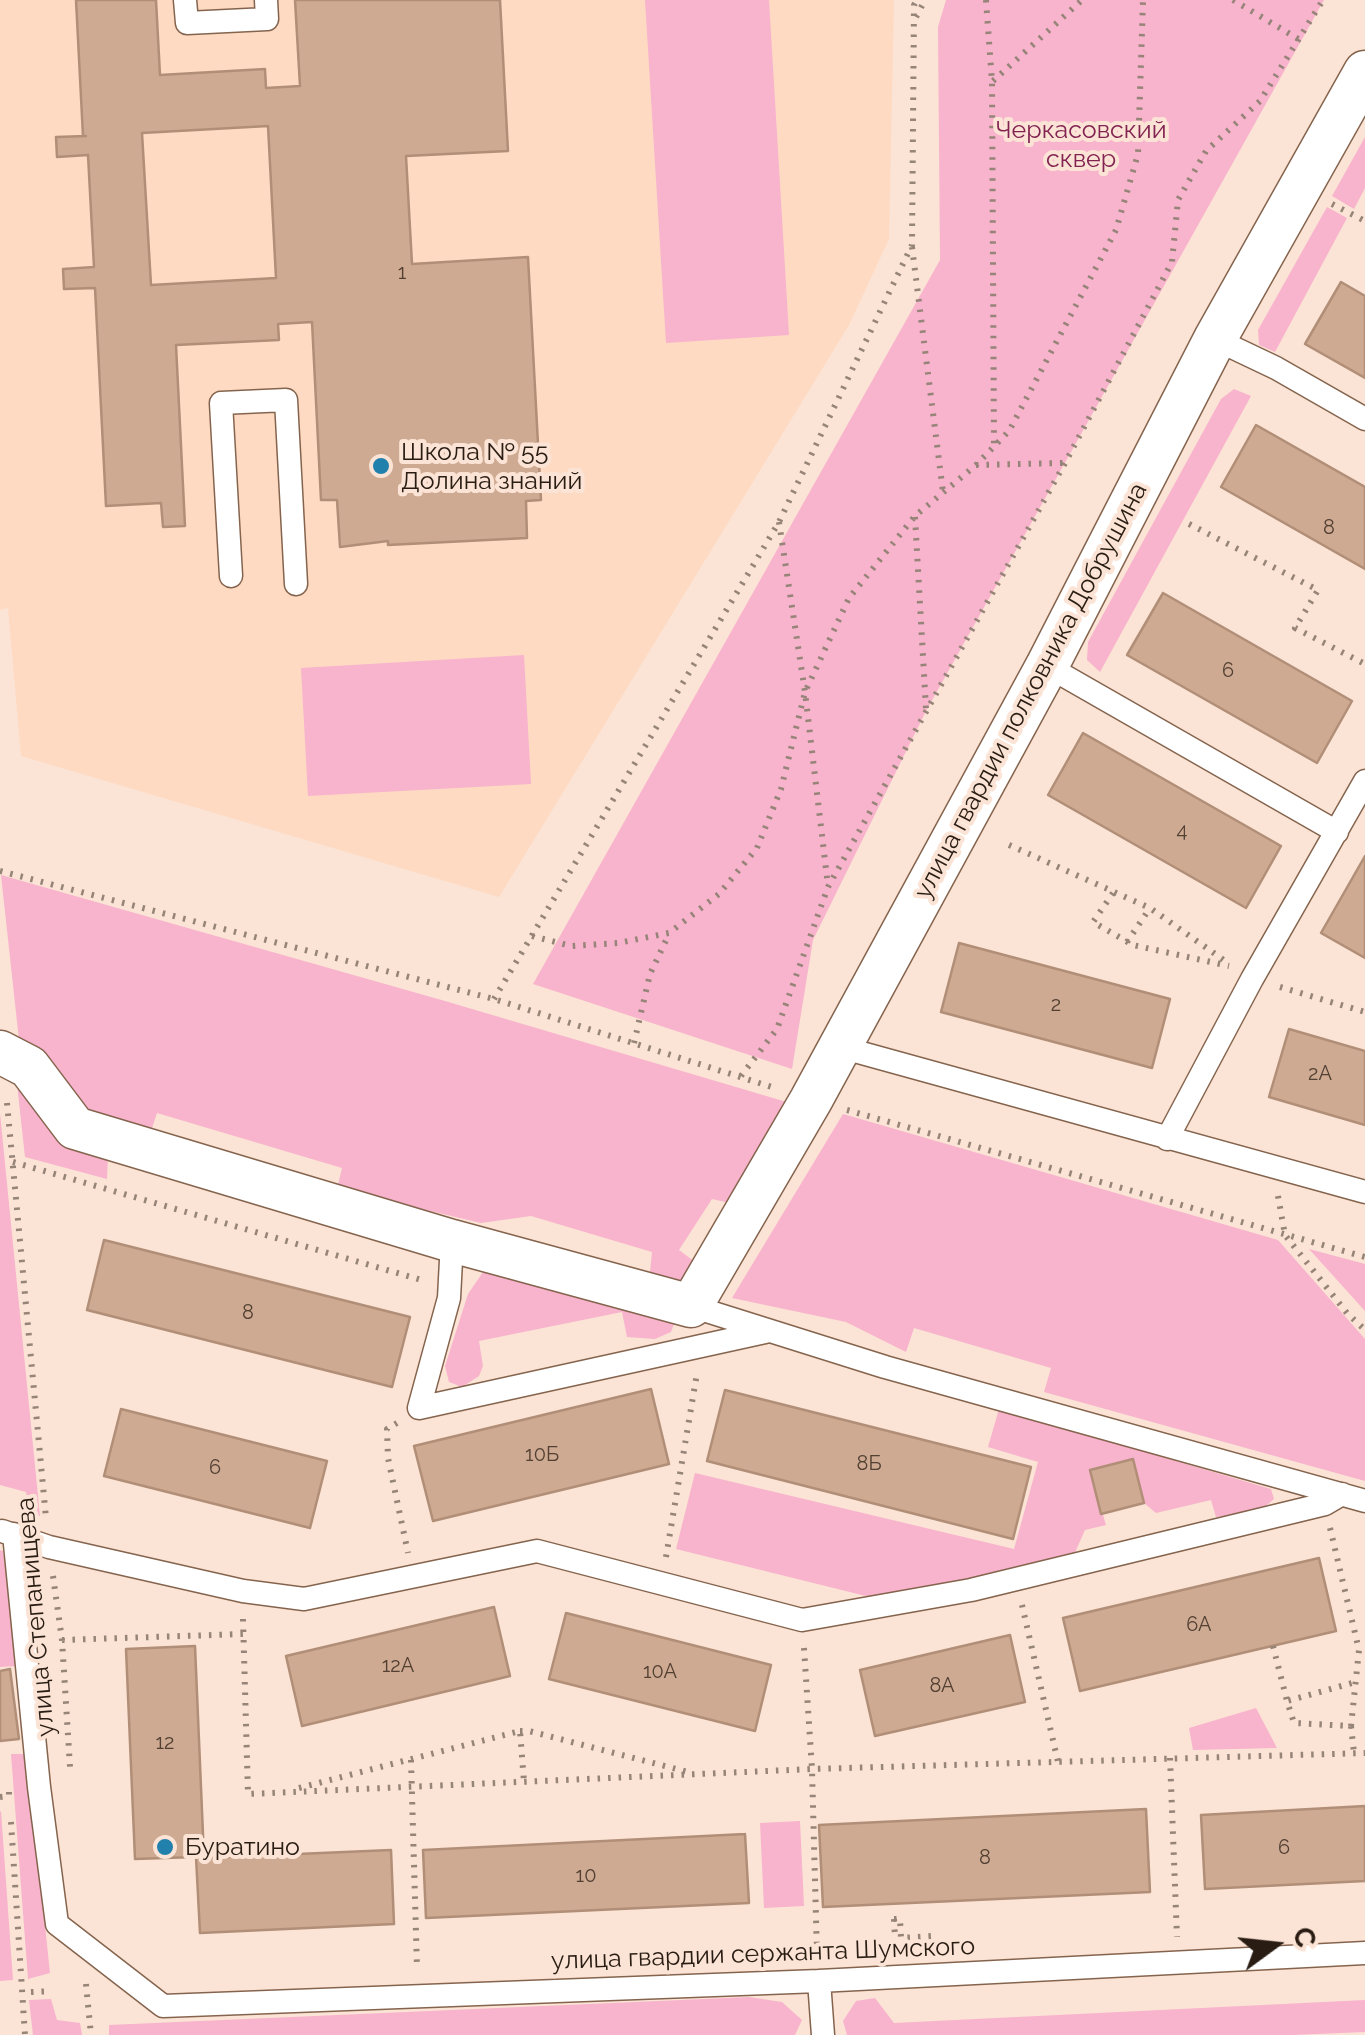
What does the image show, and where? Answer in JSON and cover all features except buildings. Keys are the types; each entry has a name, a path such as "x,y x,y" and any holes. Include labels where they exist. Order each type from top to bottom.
{"street":[{"name":"улица гвардии полковника Добрушина","path":"691,1306 840,1047 1048,666 1215,339 1365,72"},
{"path":"2,1053 29,1067 75,1128 452,1241 691,1306"}],"lane":[{"path":"185,0 186,23 267,19 266,0"},
{"path":"1215,339 1276,368 1365,419"},
{"path":"231,576 221,403 286,400 296,584"},
{"path":"1048,666 1337,832"},
{"path":"1168,1140 1252,979 1365,781"},
{"path":"840,1047 1365,1192"},
{"path":"452,1241 449,1288 418,1408 765,1332"},
{"path":"691,1306 765,1332 1333,1499 1365,1501"},
{"path":"83,1945 57,1924 7,1532 49,1547 242,1592 304,1599 537,1551 802,1620 1016,1580 1333,1499"},
{"name":"улица гвардии сержанта Шумского","path":"83,1945 163,2006 819,1981 1365,1953"},
{"path":"819,1981 823,2035"}],"path":[{"path":"917,0 912,245 943,492"},
{"path":"914,20 925,0"},
{"path":"986,0 992,82 994,446"},
{"path":"992,82 1082,0"},
{"path":"532,936 571,946 618,943 669,933 719,894 757,848 781,789 805,692 850,598 915,516 976,465 1009,431 1116,230 1138,154 1143,0"},
{"path":"1233,0 1300,40"},
{"path":"741,1076 777,1029 828,887 1172,262 1178,200 1206,151 1260,101 1322,0"},
{"path":"494,999 779,522 912,245"},
{"path":"976,465 1064,462"},
{"path":"915,516 926,710"},
{"path":"779,522 805,692 828,887"},
{"path":"1189,524 1318,590 1295,628 1365,664"},
{"path":"1009,845 1150,908 1235,967 1127,942 1094,922 1113,893"},
{"path":"0,871 494,999 811,1100 1365,1258"},
{"path":"1127,942 1150,908"},
{"path":"634,1043 650,974 669,933"},
{"path":"1252,979 1365,1012"},
{"name":"улица Степанищева","path":"2,1053 49,1547 62,1640 70,1769"},
{"path":"13,1162 449,1288"},
{"path":"1274,1168 1285,1235 1365,1330"},
{"path":"662,1583 701,1348"},
{"path":"413,1574 388,1458 387,1429 418,1408"},
{"path":"1333,1499 1359,1650 1351,1726 1354,1753"},
{"path":"1016,1580 1058,1762"},
{"path":"242,1592 248,1794 812,1769 1365,1753"},
{"path":"802,1620 819,1981"},
{"path":"62,1640 243,1634"},
{"path":"1272,1646 1294,1723 1351,1726"},
{"path":"1287,1701 1356,1682"},
{"path":"283,1792 520,1731 699,1774"},
{"path":"520,1731 524,1782"},
{"path":"1170,1758 1178,1938"},
{"path":"410,1760 418,1974"},
{"path":"9,1796 25,2035"},
{"path":"895,1937 894,1919 900,1919 901,1938 932,1936 934,1950"},
{"path":"83,1945 91,2035"},
{"path":"31,1992 52,1991"}],"shaded area":[{"name":"Школа № 55 Долина знаний","path":"0,0 894,0 889,239 849,325 499,897 21,756 8,608 0,610"}],"green space":[{"path":"645,0 769,0 789,335 666,343"},
{"name":"Черкасовский сквер","path":"946,0 1324,0 926,711 813,940 792,1069 533,984 940,260 938,27"},
{"path":"1365,137 1365,188 1354,209 1332,196"},
{"path":"1327,207 1347,218 1275,352 1259,345 1258,330"},
{"path":"1234,389 1251,396 1100,672 1087,660 1088,642 1221,399"},
{"path":"524,655 531,784 308,796 301,668"},
{"path":"1,875 790,1103 734,1204 712,1199 679,1250 699,1265 682,1282 649,1282 652,1252 531,1216 481,1223 337,1189 342,1168 157,1113 150,1134 79,1114 19,1040"},
{"path":"17,1084 24,1085 51,1133 108,1154 107,1179 25,1157"},
{"path":"0,1113 40,1516 30,1514 26,1492 0,1485"},
{"path":"843,1114 1278,1240 1365,1339 1365,1481 1044,1392 1051,1368 914,1328 906,1352 846,1322 732,1298"},
{"path":"1309,1249 1365,1264 1365,1311"},
{"path":"497,1269 675,1321 671,1332 655,1339 627,1337 622,1312 479,1341 483,1366 479,1376 462,1387 449,1382 445,1366 468,1294 483,1272"},
{"path":"999,1409 1271,1489 1274,1499 1259,1512 1216,1517 1211,1500 1156,1513 1144,1503 1133,1460 1090,1471 1106,1525 1085,1530 1073,1557 878,1599 676,1549 695,1473 1014,1549 1038,1462 988,1447"},
{"path":"0,1550 3,1551 19,1666 0,1667"},
{"path":"1256,1708 1277,1748 1193,1750 1189,1728"},
{"path":"11,1754 27,1754 50,1973 28,1979"},
{"path":"0,1812 13,1980 0,1981"},
{"path":"800,1821 804,1906 764,1908 760,1823"},
{"path":"749,1997 782,2002 802,2020 795,2035 109,2035 109,2025"},
{"path":"875,1998 894,2023 1365,2000 1365,2032 847,2035 843,2021 856,2001"},
{"path":"51,1999 57,2020 80,2023 82,2035 33,2035 29,2000"}],"place":[{"name":"Школа № 55 Долина знаний","path":"381,466"},
{"name":"Буратино","path":"165,1847"}]}
